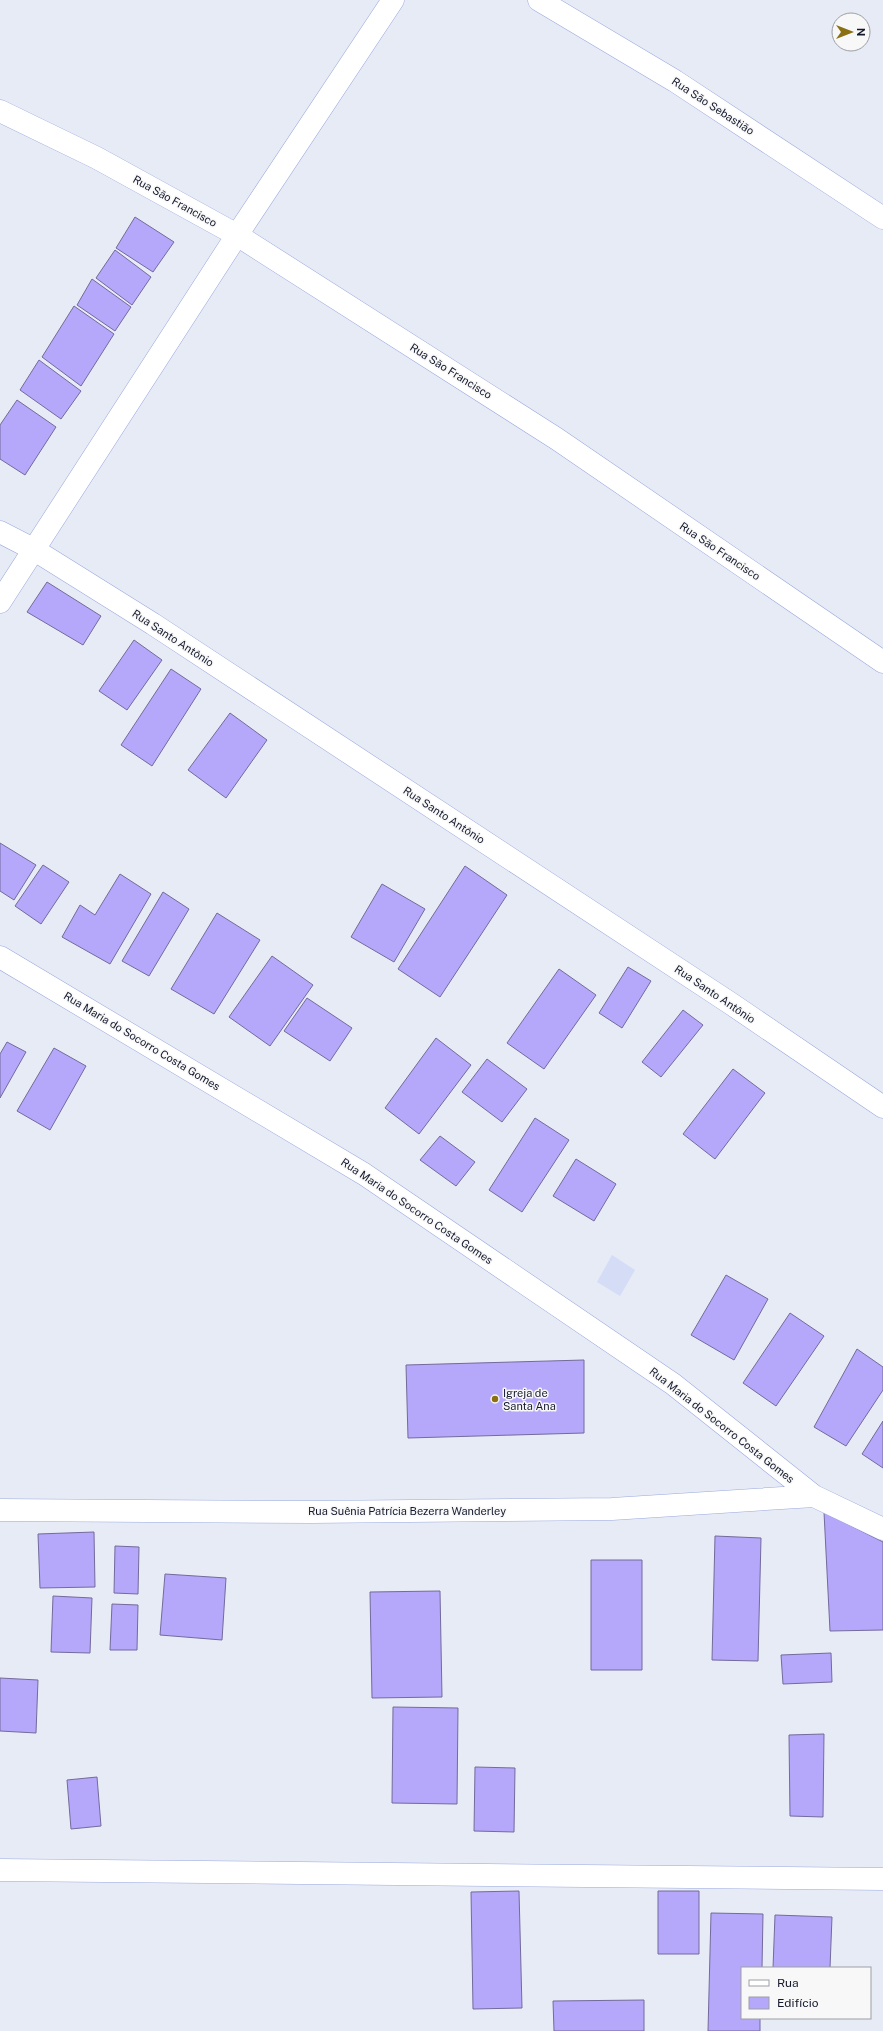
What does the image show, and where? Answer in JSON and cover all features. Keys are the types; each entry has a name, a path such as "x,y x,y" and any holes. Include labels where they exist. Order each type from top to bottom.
{"street":[{"path":"0,602 237,235 393,0"},
{"name":"Rua São Sebastião","path":"539,0 675,81 883,218"},
{"name":"Rua São Francisco","path":"0,111 97,158 237,235 557,438 883,662"},
{"name":"Rua Santo Antônio","path":"0,532 33,549 153,624 730,1003 883,1107"},
{"name":"Rua Maria do Socorro Costa Gomes","path":"0,957 364,1174 673,1384 814,1496 883,1529"},
{"name":"Rua Suênia Patrícia Bezerra Wanderley","path":"0,1510 312,1512 612,1509 814,1496"},
{"path":"0,1870 883,1879"}],"shaded area":[{"path":"612,1255 635,1270 620,1296 597,1282"}],"building":[{"path":"135,217 174,242 153,272 116,248"},
{"path":"115,250 151,277 132,305 96,278"},
{"path":"92,279 131,307 115,331 77,305"},
{"path":"74,306 114,334 81,386 42,357"},
{"path":"39,360 81,391 61,419 20,390"},
{"path":"17,400 56,427 25,475 0,459 0,425"},
{"path":"47,582 101,616 83,645 27,612"},
{"path":"134,640 162,660 127,710 99,691"},
{"path":"171,669 201,689 152,766 121,745"},
{"path":"230,713 267,740 226,798 188,770"},
{"path":"0,843 36,865 14,900 0,891"},
{"path":"43,865 69,882 41,924 15,906"},
{"path":"465,866 507,895 440,997 398,969"},
{"path":"120,874 151,894 110,964 62,937 80,905 95,915"},
{"path":"382,884 425,909 394,962 351,937"},
{"path":"163,892 189,909 149,976 122,961"},
{"path":"217,913 260,940 214,1014 171,989"},
{"path":"272,956 313,985 270,1046 229,1017"},
{"path":"628,967 651,981 622,1028 599,1013"},
{"path":"559,969 596,995 544,1069 507,1043"},
{"path":"307,998 352,1028 330,1061 284,1031"},
{"path":"683,1010 703,1025 661,1077 642,1062"},
{"path":"436,1038 471,1065 419,1134 385,1108"},
{"path":"7,1042 26,1052 0,1098 0,1054"},
{"path":"54,1048 86,1066 50,1130 17,1111"},
{"path":"487,1059 527,1089 502,1122 462,1092"},
{"path":"733,1069 765,1093 715,1159 683,1134"},
{"path":"535,1118 569,1140 522,1212 489,1190"},
{"path":"440,1136 475,1162 456,1186 420,1160"},
{"path":"576,1159 616,1184 594,1221 553,1196"},
{"path":"726,1275 768,1299 734,1360 691,1335"},
{"path":"790,1313 824,1336 776,1406 743,1383"},
{"path":"857,1349 883,1367 883,1390 846,1446 814,1427"},
{"name":"Igreja de Santa Ana","path":"584,1360 584,1433 408,1438 406,1365"},
{"path":"883,1421 883,1468 862,1454"},
{"path":"824,1512 883,1542 883,1630 830,1631"},
{"path":"94,1532 95,1587 40,1588 38,1534"},
{"path":"715,1536 761,1538 758,1661 712,1660"},
{"path":"115,1546 139,1547 138,1594 114,1593"},
{"path":"591,1560 642,1560 642,1670 591,1670"},
{"path":"165,1574 226,1578 222,1640 160,1635"},
{"path":"440,1591 442,1697 372,1698 370,1592"},
{"path":"53,1596 92,1598 90,1653 51,1652"},
{"path":"112,1604 138,1605 137,1650 110,1650"},
{"path":"831,1653 832,1682 783,1684 781,1655"},
{"path":"0,1678 38,1680 36,1733 0,1731"},
{"path":"393,1707 458,1708 457,1804 392,1803"},
{"path":"824,1734 823,1817 790,1816 789,1735"},
{"path":"475,1767 515,1768 514,1832 474,1831"},
{"path":"97,1777 101,1826 71,1829 67,1780"},
{"path":"519,1891 522,2008 473,2009 471,1892"},
{"path":"658,1891 699,1891 699,1954 658,1954"},
{"path":"711,1913 763,1914 762,1967 741,1967 741,2019 760,2019 760,2031 708,2031"},
{"path":"775,1915 832,1917 830,1967 773,1967"},
{"path":"644,2000 644,2031 554,2031 553,2001"}],"place":[{"name":"Igreja de Santa Ana","path":"495,1399"}]}
